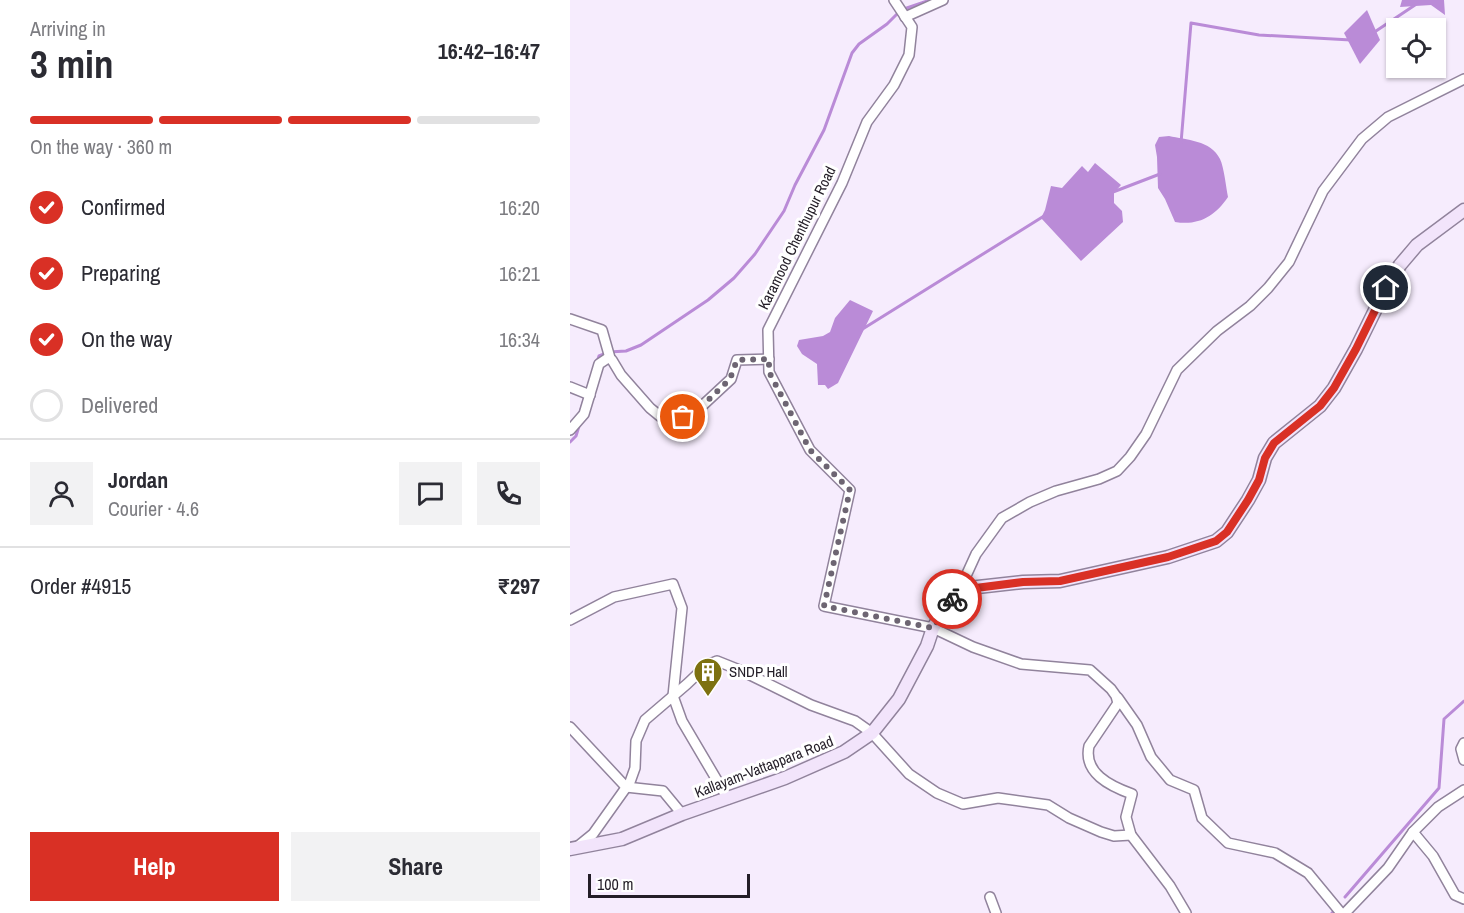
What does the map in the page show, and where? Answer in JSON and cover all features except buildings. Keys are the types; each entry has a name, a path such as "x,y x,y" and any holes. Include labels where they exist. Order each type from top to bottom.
{"street":[{"path":"894,0 903,13 943,0"},
{"name":"Karamood Chenthupur Road","path":"903,13 912,27 909,55 894,85 867,122 842,183 768,330 769,372 810,450 850,490 824,606 933,628"},
{"path":"960,590 976,554 1002,518 1056,491 1099,479 1117,471 1130,457 1146,434 1177,370 1217,331 1250,306 1289,262 1323,191 1362,139 1389,117 1464,79"},
{"path":"960,590 1023,582 1060,581 1168,557 1216,541 1227,532 1248,500 1259,480 1265,458 1274,443 1320,406 1334,388 1400,265 1417,245 1464,210"},
{"path":"570,319 602,330 610,358 616,368 650,408 662,417 670,419 688,415 703,405 730,379 737,360 769,359"},
{"path":"570,430 584,414 599,364 610,358"},
{"path":"570,387 590,395"},
{"path":"570,620 614,597 673,584 682,608 673,696 682,721 728,799"},
{"name":"Kallayam-Vattappara Road","path":"572,849 622,839 682,814 785,778 844,752 872,733 899,699 927,646 933,628 949,602 960,590"},
{"path":"933,628 973,647 1021,664 1090,670 1108,686 1137,725 1151,758 1170,780 1194,790 1202,818 1228,843 1275,853 1308,873 1343,913 1388,868 1413,832 1438,807 1464,790"},
{"path":"572,849 593,834 626,787 635,768 636,741 645,720 707,665 717,661 811,705 855,721 872,733 909,774 937,793 963,804 998,798 1048,805 1069,818 1101,832 1114,836 1131,835"},
{"path":"1116,696 1117,706 1089,746 1090,766 1103,779 1131,794 1125,817 1131,835 1170,886 1186,913"},
{"path":"570,727 626,787 663,791 682,814"},
{"path":"1464,743 1461,749 1464,760"},
{"path":"1413,832 1428,850 1455,895 1464,899"},
{"path":"990,897 996,913"}],"shaded area":[{"path":"1402,0 1444,0 1445,15 1431,5 1400,7"},
{"path":"1367,10 1380,40 1360,64 1344,33"},
{"path":"1169,136 1204,144 1211,148 1220,159 1228,197 1212,214 1199,221 1175,222 1158,188 1155,145 1159,137"},
{"path":"1095,163 1121,185 1114,193 1114,203 1122,211 1123,222 1081,261 1041,218 1051,186 1062,188 1082,166 1088,172"},
{"path":"850,300 873,311 838,383 828,389 825,385 818,385 817,364 802,354 797,346 799,340 823,336 830,332 835,318"}],"waterway":[{"path":"597,362 599,356 609,352 626,351 641,345 708,300 734,278 755,254 784,211 824,130 852,53 859,44 887,24 901,10 930,0"},
{"path":"1373,33 1415,5"},
{"path":"1181,143 1191,23 1259,35 1351,40"},
{"path":"1113,192 1160,174"},
{"path":"861,330 1044,216"},
{"path":"579,416 592,374"},
{"path":"570,442 576,436 579,426"},
{"path":"1345,897 1439,788 1444,719 1464,701"}],"way so far":[{"path":"683,417 697,411 730,379 735,371 737,360 769,359 769,372 810,450 850,490 824,606 933,628 952,599"}],"place":[{"name":"SNDP Hall","path":"708,698"}],"route":[{"path":"952,599 960,590 1023,582 1060,581 1168,557 1216,541 1227,532 1248,500 1259,480 1265,458 1274,443 1306,419 1334,388 1386,288"}]}
